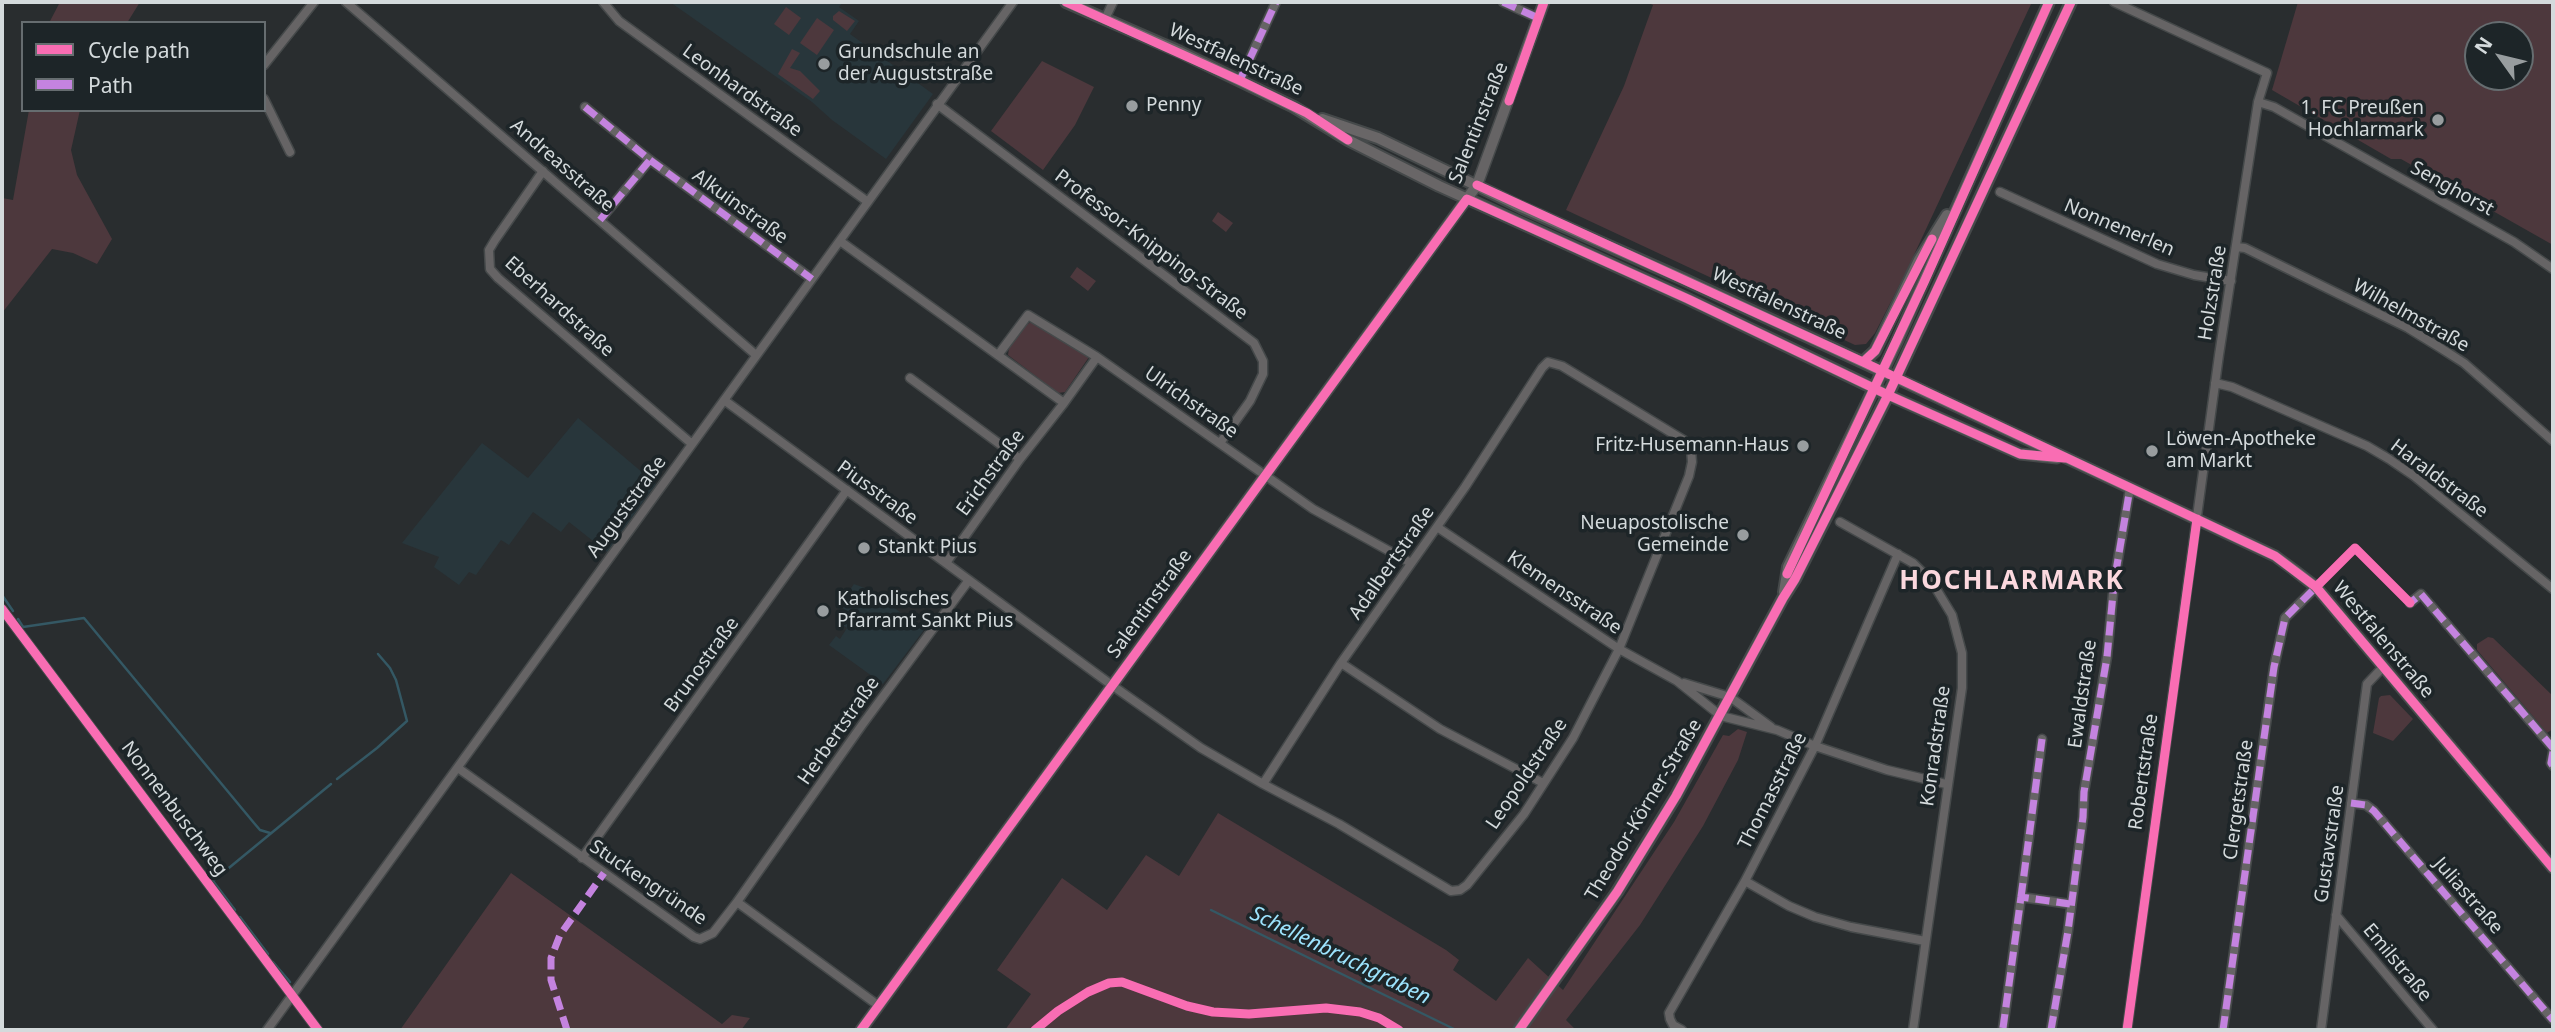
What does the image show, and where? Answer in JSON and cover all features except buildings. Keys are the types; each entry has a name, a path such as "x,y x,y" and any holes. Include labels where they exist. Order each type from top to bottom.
{"main road":[{"name":"Westfalenstraße","path":"1066,2 1307,113 1378,138 1896,378"},
{"name":"Theodor-Körner-Straße","path":"1783,598 1788,567 1883,371 2049,2"},
{"name":"Theodor-Körner-Straße","path":"1518,1030 1617,892 1721,716 1807,556 1888,395 2071,2"},
{"name":"Westfalenstraße","path":"1307,113 1348,140 1467,199 1688,299 1888,395"},
{"name":"Theodor-Körner-Straße","path":"1863,362 1875,351 1919,260 1965,186"}],"street":[{"path":"266,62 314,2"},
{"name":"Andreasstraße","path":"346,2 756,355"},
{"name":"Leonhardstraße","path":"603,2 619,21 868,202"},
{"name":"Auguststraße","path":"268,1030 1013,2"},
{"path":"1105,19 1113,2"},
{"path":"1240,80 1276,2"},
{"path":"1503,2 1538,18"},
{"name":"Salentinstraße","path":"861,1030 1477,185 1544,2"},
{"name":"Holzstraße","path":"2114,2 2267,73 2258,102 2197,519"},
{"name":"Senghorst","path":"2258,102 2274,107 2514,242 2553,269"},
{"path":"266,103 290,152"},
{"name":"Professor-Knipping-Straße","path":"937,104 1254,342 1260,350 1263,373 1250,401 1220,443"},
{"name":"Alkuinstraße","path":"585,107 650,160 812,279"},
{"path":"600,220 650,160"},
{"name":"Eberhardstraße","path":"543,171 489,250 490,269 692,444"},
{"name":"Nonnenerlen","path":"2000,192 2157,264 2194,275 2231,281"},
{"path":"840,241 1063,402 1097,357"},
{"name":"Wilhelmstraße","path":"2236,247 2245,248 2408,328 2464,363 2553,441"},
{"name":"Ulrichstraße","path":"999,355 1027,315 1097,357 1313,509 1411,564"},
{"name":"Adalbertstraße","path":"1263,784 1341,663 1548,362"},
{"name":"Leopoldstraße","path":"1112,686 1201,748 1339,824 1451,891 1460,890 1467,885 1524,814 1573,738 1619,649 1689,476 1692,462 1691,449 1685,441 1562,366 1548,362"},
{"path":"910,378 1020,460"},
{"name":"Westfalenstraße","path":"1896,378 2274,556 2316,587 2553,868"},
{"name":"Haraldstraße","path":"2215,383 2232,387 2368,446 2423,482 2553,589"},
{"name":"Westfalenstraße","path":"1888,395 2020,454 2064,458"},
{"name":"Piusstraße","path":"724,400 1112,686"},
{"name":"Erichstraße","path":"946,563 1063,402"},
{"name":"Ewaldstraße","path":"2050,1030 2068,931 2094,724 2107,657 2114,583 2130,488"},
{"name":"Brunostraße","path":"582,858 847,490"},
{"name":"Robertstraße","path":"2127,1030 2197,519"},
{"name":"Konradstraße","path":"1840,522 1898,554 1923,572 1952,615 1962,653 1962,688 1946,784 1913,1030"},
{"name":"Klemensstraße","path":"1437,527 1619,649 1677,681 1721,716"},
{"name":"Thomasstraße","path":"1682,1030 1673,1025 1669,1013 1745,881 1815,746 1898,554"},
{"name":"Herbertstraße","path":"737,902 969,580"},
{"name":"Clergetstraße","path":"2223,1030 2274,667 2285,618 2316,587"},
{"path":"2410,603 2421,593 2553,750 2553,766"},
{"name":"Nonnenbuschweg","path":"2,609 318,1030"},
{"path":"1341,663 1440,729 1544,783"},
{"name":"Gustavstraße","path":"2321,1030 2367,684 2383,667"},
{"name":"Klemensstraße","path":"1677,681 1730,697 1777,730"},
{"path":"1721,716 1777,730 1887,770 1946,784"},
{"name":"Ewaldstraße","path":"2003,1028 2042,739"},
{"name":"Stuckengründe","path":"458,768 700,939 713,933 737,902 879,1006"},
{"name":"Juliastraße","path":"2351,803 2366,805 2374,811 2553,1020"},
{"path":"1745,881 1789,906 1815,917 1925,941"},
{"path":"2021,897 2070,904"},
{"name":"Emilstraße","path":"2336,915 2433,1030"}],"shaded area":[{"path":"60,2 140,2 128,21 50,21"},
{"name":"Grundschule an der Auguststraße","path":"670,2 843,2 839,7 859,21 850,34 933,94 886,159 812,102"},
{"path":"1646,2 2032,2 1906,272 1875,333 1866,344 1855,345 1566,210 1624,86 1653,5"},
{"name":"1. FC Preußen Hochlarmark","path":"2298,2 2553,2 2553,245 2401,159 2391,159 2272,90"},
{"path":"786,7 801,18 789,35 774,24"},
{"path":"839,11 855,21 847,31 833,20 833,16"},
{"path":"817,18 834,30 817,55 800,43"},
{"path":"792,49 800,53 790,68 800,71 820,91 813,99 778,74"},
{"path":"1042,61 1094,87 1075,125 1043,170 991,131"},
{"path":"29,112 80,112 71,150 77,175 112,239 97,264 73,253 52,249 2,313 2,198 13,200"},
{"path":"1218,212 1233,223 1226,232 1212,221"},
{"path":"1077,267 1096,281 1088,291 1070,277"},
{"path":"1031,322 1089,357 1065,392 1058,393 1008,355 1009,348 1024,326"},
{"path":"578,418 656,484 607,552 569,522 561,532 533,512 509,545 501,540 476,575 469,572 459,585 434,567 439,557 402,543 482,443 528,478"},
{"path":"854,584 878,593 877,595 924,630 883,684 829,645 836,636 840,639 847,628 841,624 849,613 839,605"},
{"path":"2488,637 2493,638 2553,696 2553,729 2547,733 2477,650 2477,644"},
{"path":"2390,695 2413,719 2393,741 2373,733 2379,698"},
{"path":"1738,729 1747,732 1738,760 1703,826 1640,925 1566,1020 1576,1030 1005,1030 1031,994 997,970 1062,878 1107,910 1146,855 1179,876 1218,813 1446,950 1459,960 1453,970 1496,1001 1528,958 1563,990 1674,822 1723,735 1729,736"},
{"path":"511,873 722,1024 732,1015 750,1018 741,1030 400,1030"}],"waterway":[{"path":"2,595 13,611"},
{"path":"18,619 23,627 84,618 260,830 270,833"},
{"path":"337,779 407,721 396,680 378,654"},
{"path":"235,910 213,881 331,784"},
{"name":"Schellenbruchgraben","path":"1211,910 1456,1030"},
{"path":"240,917 268,954"},
{"path":"273,962 290,982"}],"marked path":[{"path":"1240,80 1276,2"},
{"path":"1503,2 1538,18"},
{"path":"585,107 650,160 812,279"},
{"path":"600,220 650,160"},
{"path":"2051,1030 2068,931 2084,792 2107,657 2114,583 2130,488"},
{"path":"2223,1030 2274,667 2285,618 2319,584"},
{"path":"2405,599 2410,603 2421,594 2553,748"},
{"path":"2021,897 2042,739"},
{"path":"2553,752 2553,766"},
{"path":"2351,803 2366,805 2374,811 2553,1020"},
{"path":"567,1030 551,980 551,958 560,935 604,873"},
{"path":"2003,1028 2021,897 2070,904"}],"cycle path":[{"path":"1066,2 1307,113 1348,140"},
{"path":"1509,101 1544,2"},
{"path":"1787,574 1925,280 2049,2"},
{"path":"1519,1030 1617,892 1676,796 1795,579 1888,395 2071,2"},
{"path":"1477,185 1863,362 2275,556 2316,587 2553,868"},
{"path":"861,1030 1467,199 2020,454 2064,458"},
{"path":"1863,362 1875,351 1932,239"},
{"path":"2127,1030 2197,519"},
{"path":"2316,587 2355,548 2410,603"},
{"path":"2,609 318,1030"},
{"path":"1035,1030 1088,992 1109,983 1122,982 1187,1006 1213,1012 1249,1014 1326,1008 1360,1012 1379,1018 1399,1030"}],"place":[{"name":"Grundschule an der Auguststraße","path":"824,64"},
{"name":"Penny","path":"1132,106"},
{"name":"1. FC Preußen Hochlarmark","path":"2438,120"},
{"name":"Fritz-Husemann-Haus","path":"1803,446"},
{"name":"Löwen-Apotheke am Markt","path":"2152,451"},
{"name":"Neuapostolische Gemeinde","path":"1743,535"},
{"name":"Stankt Pius","path":"864,548"},
{"name":"Katholisches Pfarramt Sankt Pius","path":"823,611"}],"district":[{"name":"HOCHLARMARK","path":"2012,582"}]}
